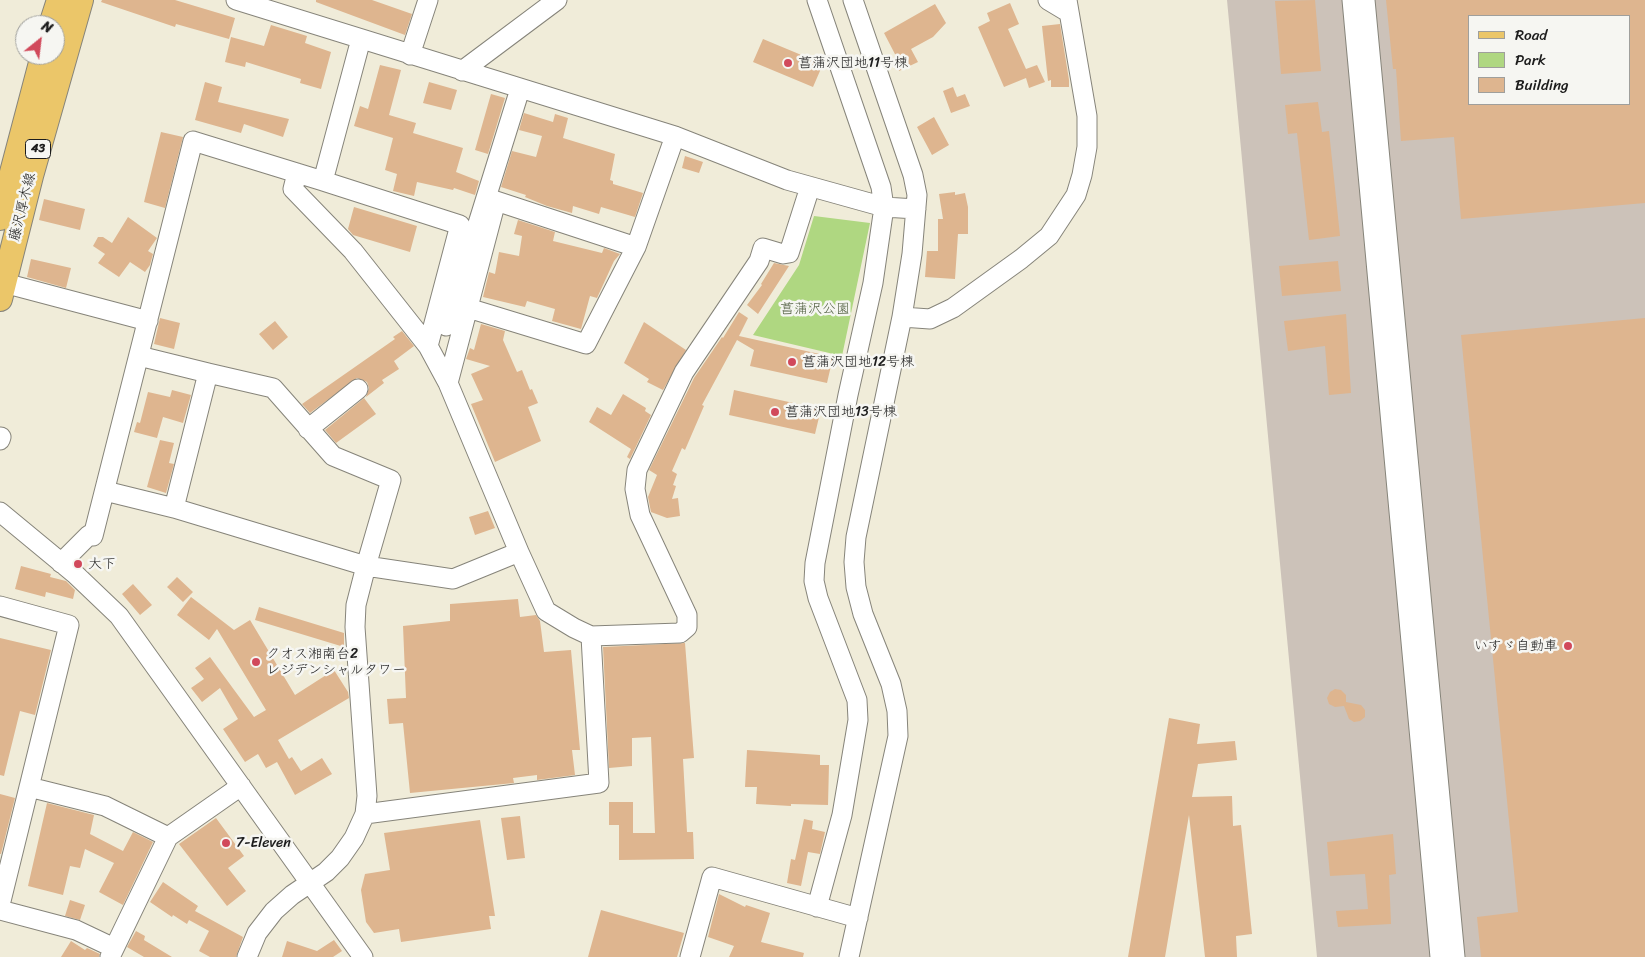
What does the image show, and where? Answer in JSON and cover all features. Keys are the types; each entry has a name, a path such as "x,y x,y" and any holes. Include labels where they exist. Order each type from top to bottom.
{"main road":[{"path":"54,15 59,0"},
{"name":"藤沢厚木線","path":"2,291 31,176 81,0"},
{"name":"藤沢厚木線","path":"0,218 40,65"}],"street":[{"path":"236,0 675,136 762,172 810,187 884,207 916,209"},
{"path":"410,55 428,0"},
{"path":"462,71 557,0"},
{"path":"817,0 878,178 884,207 873,283 848,395 814,581 818,598 857,700 858,720 842,815 817,907"},
{"path":"849,957 898,736 897,711 891,684 863,614 856,587 854,562 856,537 902,317 912,254 917,195 913,175 853,0"},
{"path":"902,317 930,319 953,308 1021,259 1049,236 1076,195 1087,147 1087,116 1067,6 1048,0"},
{"path":"1352,0 1440,957"},
{"path":"1365,0 1455,957"},
{"path":"323,181 361,39"},
{"path":"432,353 520,89"},
{"path":"468,308 586,344 636,247 675,136"},
{"path":"61,563 89,535 93,536 193,141 460,225 432,353"},
{"path":"297,173 293,189 353,251 432,353 448,383 519,552 546,611 591,636 680,633 687,627 687,615 640,515 635,489 637,470 684,372 759,261 763,248 783,254 789,253 810,187"},
{"path":"448,383 496,200 636,247"},
{"path":"2,291 148,321"},
{"path":"139,356 273,388 333,456 391,480 356,605 355,627 367,796 365,814 354,838 340,858 326,872 274,911 257,933 246,957"},
{"path":"174,508 208,373"},
{"path":"308,429 358,390"},
{"path":"105,491 174,508 366,566 453,579 519,552"},
{"path":"0,512 120,616 363,957"},
{"path":"0,606 69,625 0,906"},
{"path":"365,814 599,783 591,636"},
{"path":"0,910 76,930 112,953 168,837 241,786"},
{"path":"29,787 106,806 168,837"},
{"path":"690,957 712,877 858,918"}],"shaded area":[{"path":"1227,0 1645,0 1645,957 1317,957"}],"green space":[{"name":"菖蒲沢公園","path":"814,216 870,223 842,356 753,335 799,265"}],"building":[{"path":"102,0 175,0 235,18 229,39 176,24 175,27 101,2"},
{"path":"316,0 372,0 412,14 405,35 316,2"},
{"path":"1315,0 1321,71 1281,74 1275,1"},
{"path":"1386,0 1645,0 1645,203 1461,219 1454,137 1401,141 1396,69 1393,69"},
{"path":"1010,3 1019,24 1008,29 1026,69 1037,65 1045,82 1029,88 1026,78 1004,87 978,27 990,21 987,13"},
{"path":"935,4 946,23 933,37 911,49 918,62 899,71 895,58 897,58 884,33"},
{"path":"1060,24 1069,87 1051,87 1051,80 1048,81 1042,26"},
{"path":"271,25 307,36 305,43 331,52 321,89 300,83 301,79 246,62 245,67 225,62 231,37 264,46"},
{"name":"菖蒲沢団地11号棟","path":"763,39 823,64 813,87 753,62"},
{"path":"380,65 401,70 389,115 416,123 413,133 463,148 456,172 479,181 475,195 454,188 453,190 417,182 414,196 393,191 397,174 385,170 393,138 354,126 360,106 368,109"},
{"path":"205,82 222,87 218,102 289,119 283,137 244,124 241,133 195,120"},
{"path":"429,82 457,90 451,110 423,103"},
{"path":"953,87 957,97 965,94 970,106 951,113 943,91"},
{"path":"491,94 505,98 488,154 475,150"},
{"path":"1318,102 1322,132 1329,131 1340,236 1309,240 1297,133 1288,134 1285,105"},
{"path":"524,113 553,122 555,114 568,118 563,138 615,154 610,180 613,181 613,184 643,193 635,217 601,207 599,214 573,206 572,213 547,206 525,197 526,195 501,187 512,151 536,157 542,136 519,130"},
{"path":"934,117 949,145 932,155 917,127"},
{"path":"161,132 183,137 165,208 144,202"},
{"path":"685,156 703,162 699,173 682,168"},
{"path":"955,192 955,195 965,193 968,207 968,234 958,234 955,279 925,277 927,251 938,251 938,219 943,219 939,194"},
{"path":"44,199 85,209 80,230 39,220"},
{"path":"354,207 417,226 410,252 353,235 348,229"},
{"path":"128,217 157,238 148,251 153,254 150,265 145,272 130,262 119,277 98,263 105,254 93,246 98,237 103,237 112,243"},
{"path":"518,220 555,232 553,241 602,253 604,248 620,254 614,261 597,298 590,296 581,329 552,321 555,309 527,301 525,307 483,297 489,272 495,274 499,252 519,256 522,236 514,234"},
{"path":"31,259 71,268 66,288 27,277"},
{"path":"1338,261 1341,291 1282,296 1279,266"},
{"path":"774,263 789,266 758,314 747,305 762,285"},
{"path":"739,312 748,318 739,336 833,357 827,383 750,366 754,350 737,340 702,405 704,406 685,450 682,448 672,471 677,474 673,485 676,486 672,499 678,498 680,516 667,518 651,512 648,497 657,475 649,470 694,378"},
{"path":"1346,314 1351,393 1329,395 1325,346 1288,351 1284,321"},
{"path":"160,318 180,323 174,349 154,344"},
{"name":"いすゞ自動車","path":"1645,318 1645,957 1481,957 1477,917 1518,912 1461,335"},
{"path":"275,321 288,337 273,350 259,334"},
{"path":"644,322 686,350 663,390 647,382 649,379 624,363"},
{"path":"481,324 505,331 503,340 517,372 522,370 530,390 532,389 538,403 528,407 541,441 495,462 471,404 483,400 471,374 490,366 466,359 470,348 474,350"},
{"path":"402,331 414,346 394,361 399,369 382,380 384,383 366,397 369,388 367,382 357,378 310,413 302,404 395,339 393,337"},
{"path":"172,390 191,395 183,423 163,417 157,438 134,432 137,422 140,423 148,392 170,397"},
{"name":"菖蒲沢団地13号棟","path":"734,390 821,409 815,434 729,415"},
{"path":"623,394 646,408 645,411 651,415 630,459 627,457 631,449 589,422 597,407 611,415"},
{"path":"364,398 376,414 336,443 325,430"},
{"path":"160,440 174,443 169,463 174,464 166,493 147,487"},
{"path":"488,511 495,528 475,535 469,517"},
{"path":"21,566 51,574 50,577 66,581 75,590 73,599 46,592 45,597 15,589"},
{"path":"177,577 193,592 183,602 167,587"},
{"path":"133,584 152,605 140,615 122,594"},
{"path":"191,597 234,630 250,620 295,695 334,670 348,692 349,698 278,740 289,759 292,757 301,771 322,758 332,774 295,795 277,762 266,768 258,754 245,762 223,729 238,719 220,688 202,702 191,688 204,679 195,668 210,657 254,717 266,710 217,629 209,640 177,615"},
{"path":"518,599 520,617 536,615 540,621 544,652 571,650 580,750 572,750 575,775 537,780 537,775 513,778 514,783 410,793 403,723 389,724 387,699 406,698 403,626 450,621 450,604"},
{"path":"259,607 344,633 344,647 255,620"},
{"path":"0,638 51,650 35,715 20,711 4,776 0,775"},
{"path":"685,643 694,758 683,759 687,832 693,832 694,859 619,860 619,825 609,825 609,802 633,802 633,833 655,833 651,737 632,738 632,766 609,768 603,647"},
{"path":"1335,689 1341,690 1346,695 1346,702 1361,705 1365,710 1365,717 1360,721 1354,722 1349,719 1344,706 1335,707 1329,704 1327,698 1330,692"},
{"path":"1169,718 1200,724 1197,744 1235,741 1237,760 1198,764 1192,797 1232,796 1233,826 1241,825 1252,934 1236,936 1237,957 1205,957 1189,815 1165,957 1128,957"},
{"path":"747,750 820,755 820,765 829,765 828,805 791,804 791,806 756,804 757,787 745,787"},
{"path":"0,794 15,798 1,854 0,854"},
{"path":"47,803 94,815 90,834 123,851 133,832 153,842 123,905 99,892 114,863 85,849 80,868 70,866 63,895 28,886"},
{"path":"520,816 525,858 507,860 501,818"},
{"path":"216,818 244,856 228,868 246,891 227,906 179,844"},
{"path":"804,819 813,821 812,829 825,832 820,854 808,852 801,886 787,883 791,859 795,860"},
{"path":"480,820 495,916 489,916 491,929 401,942 399,929 374,933 366,922 361,890 365,874 390,870 384,833"},
{"path":"1393,834 1396,874 1389,875 1391,924 1338,927 1336,911 1368,909 1365,874 1330,876 1327,842"},
{"path":"163,882 198,906 195,911 243,937 236,957 210,957 199,951 209,931 189,920 187,924 173,915 172,917 150,902"},
{"path":"719,894 745,907 746,905 770,913 761,942 804,953 803,957 729,957 734,946 708,937"},
{"path":"70,900 85,905 80,920 65,916"},
{"path":"601,910 684,933 677,957 588,957"},
{"path":"136,931 145,936 144,940 172,957 144,957 127,947"},
{"path":"334,940 342,951 333,957 282,957 287,941 317,951"},
{"path":"71,941 85,950 87,948 100,954 99,957 61,957"}],"place":[{"name":"菖蒲沢団地11号棟","path":"788,63"},
{"name":"菖蒲沢団地12号棟","path":"792,362"},
{"name":"菖蒲沢団地13号棟","path":"775,412"},
{"name":"大下","path":"78,564"},
{"name":"いすゞ自動車","path":"1568,646"},
{"name":"クオス湘南台2 レジデンシャルタワー","path":"256,662"},
{"name":"7-Eleven","path":"226,843"}]}
